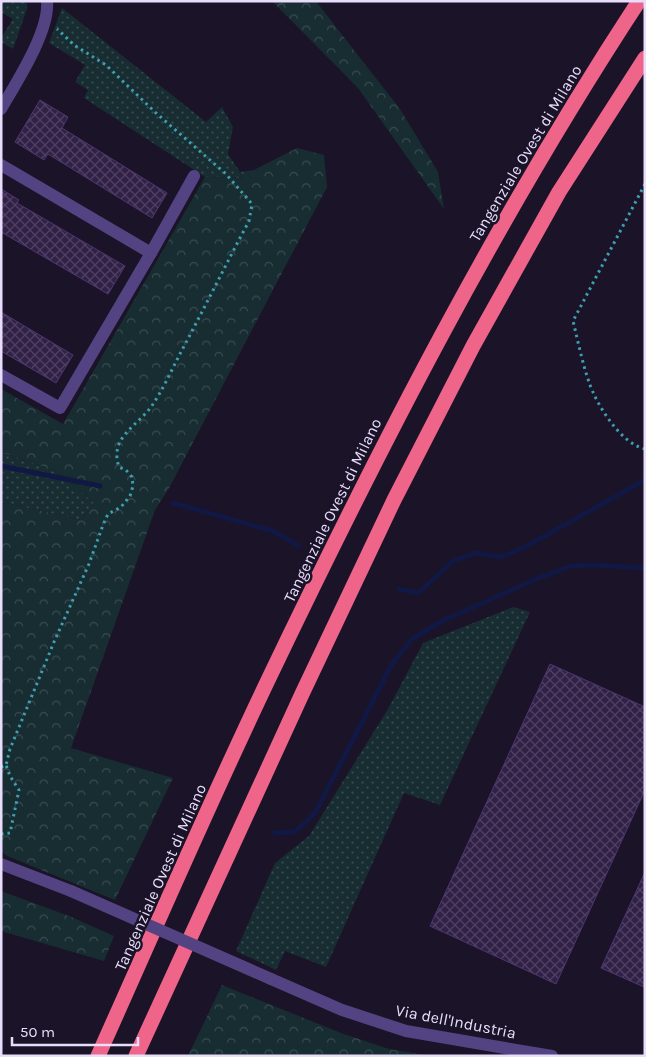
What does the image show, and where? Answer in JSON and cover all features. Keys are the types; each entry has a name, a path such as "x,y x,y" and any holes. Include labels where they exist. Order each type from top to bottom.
{"highway":[{"name":"Tangenziale Ovest di Milano","path":"98,1056 269,678 380,450 515,200 639,1"},
{"path":"136,1056 302,694 399,491 474,346 559,192 645,58"}],"street":[{"path":"1,110 35,49 46,17 48,1"},
{"path":"1,165 150,253"},
{"path":"1,374 60,408 194,176"},
{"name":"Via dell'Industria","path":"1,864 71,891 342,1010 406,1031 552,1056"}],"path":[{"path":"1,834 10,833 19,790 10,776 6,764 10,750 54,642 90,564 108,514 121,507 130,496 133,486 132,478 126,470 119,467 117,460 118,448 123,436 151,407 169,376 249,221 252,204 226,174 156,113 106,65 74,45 46,17"},
{"path":"645,184 573,321 589,383 599,402 620,435 635,446 645,448"},
{"path":"1,767 6,764"}],"green space":[{"path":"1,1 27,1 27,9 13,49 1,42 1,38 13,19 1,12"},
{"path":"272,1 315,1 318,4 400,109 438,172 444,209 358,88"},
{"path":"62,8 206,122 222,107 233,127 228,154 240,172 254,170 246,178 205,177 84,98 88,90 75,82 85,65 49,43"},
{"path":"297,148 324,155 327,187 168,490 155,510 71,748 173,778 115,900 7,856 1,851 1,502 81,520 94,503 58,472 1,452 1,389 63,424 205,177 246,178 254,170"},
{"path":"1,452 58,472 94,503 81,520 1,502"},
{"path":"513,607 530,612 440,805 404,793 326,967 285,951 276,970 236,951 275,863 309,836 388,709 423,643"},
{"path":"1,891 69,916 114,936 104,961 1,931"},
{"path":"222,985 341,1033 389,1049 431,1056 188,1056"}],"building":[{"path":"40,100 68,117 62,128 167,193 152,218 48,154 44,160 15,142"},
{"path":"1,189 19,200 17,203 125,266 108,294 1,232"},
{"path":"1,312 73,355 56,383 1,351"},
{"path":"550,664 645,707 645,790 556,984 430,926"},
{"path":"645,872 645,987 644,987 601,968"}],"waterway":[{"path":"1,466 100,486"},
{"path":"399,589 418,593 453,561 475,553 501,557 525,547 645,480"},
{"path":"173,503 273,531 299,546"},
{"path":"275,833 295,832 315,813 392,664 412,639 440,622 536,579 571,566 594,565 645,568"}]}
